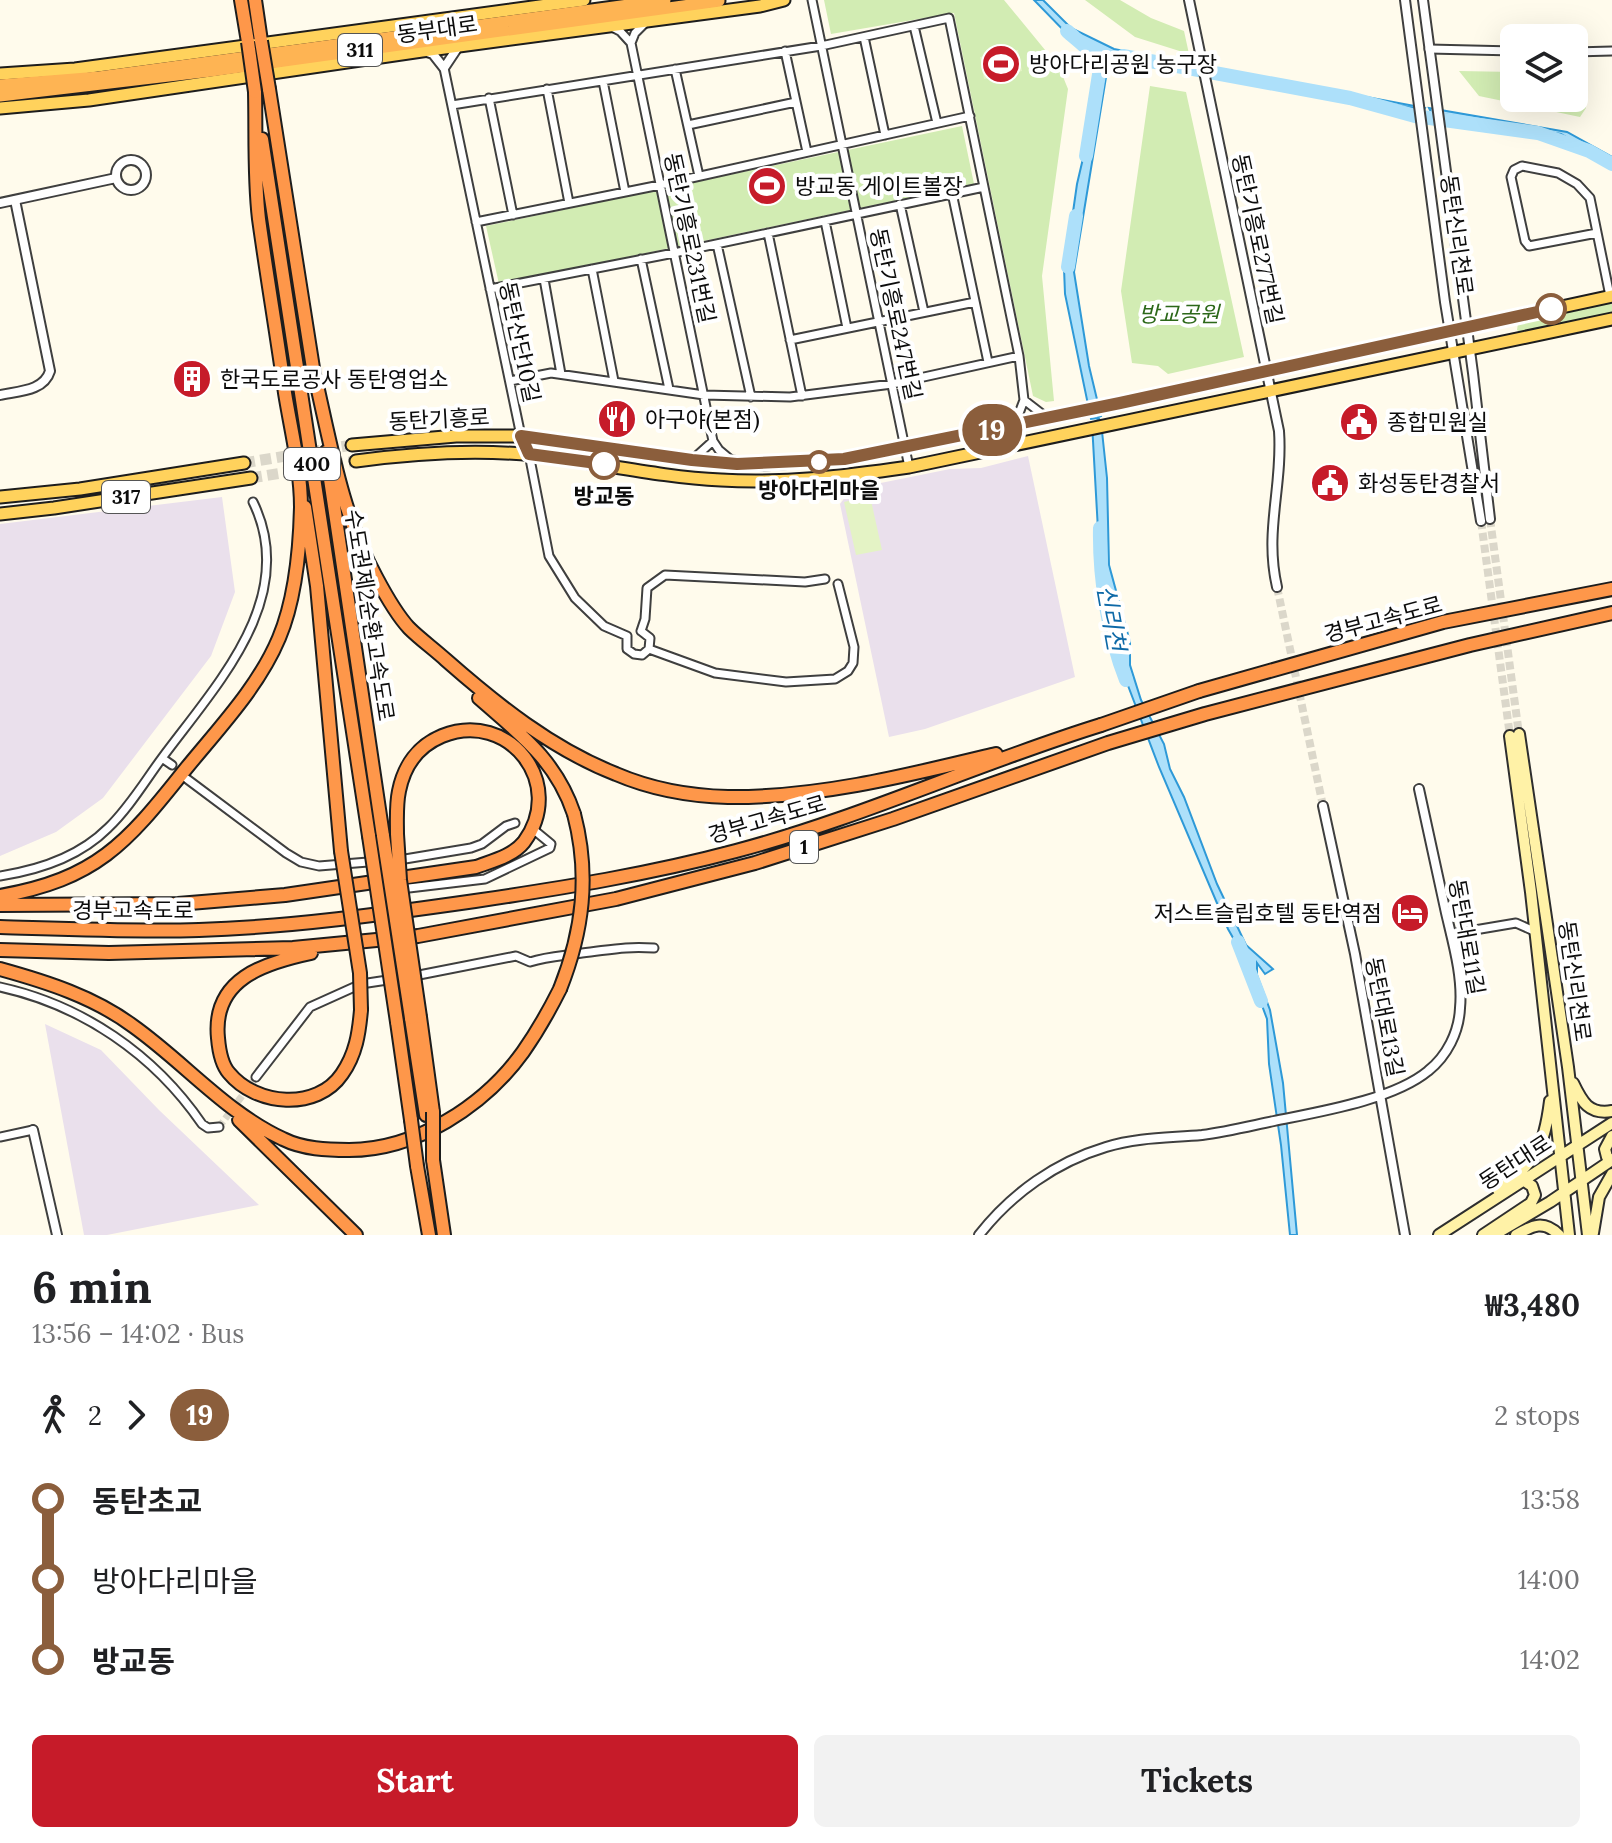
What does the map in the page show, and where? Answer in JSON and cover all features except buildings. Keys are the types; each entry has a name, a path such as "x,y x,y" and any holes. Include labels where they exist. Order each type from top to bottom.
{"highway":[{"name":"수도권제2순환고속도로","path":"241,0 429,1235"},
{"name":"수도권제2순환고속도로","path":"255,0 316,381 383,836 416,1018"},
{"name":"동부대로","path":"0,80 52,81 99,77 665,0"},
{"name":"동부대로","path":"0,96 723,6"},
{"path":"255,92 260,222 317,586 341,851 360,973 361,1010 357,1041 342,1074 325,1090 301,1099 277,1100 243,1086 227,1072 219,1052 218,1014 236,982 251,972 302,955 373,940"},
{"path":"0,106 34,94"},
{"path":"0,969 65,990 137,1028 240,1116 287,1141 307,1147 339,1150 381,1147 416,1137 447,1121 489,1088 521,1054 560,989 574,954 581,915 583,852 574,814 560,779 546,760 408,627 375,575 356,533 332,452 316,381"},
{"path":"0,896 35,890 61,881 104,858 141,824 252,687 279,637 294,586 301,506 296,460"},
{"name":"경부고속도로","path":"0,927 103,931 201,930 380,915 558,888 682,864 775,840 884,804 1046,742 1199,691 1443,622 1612,589"},
{"name":"경부고속도로","path":"0,950 109,953 293,948 492,924 616,899 706,877 893,819 1108,743 1205,714 1470,645 1612,613"},
{"path":"408,627 477,687 569,753 619,776 676,792 730,797 824,789 940,767 1046,742"},
{"path":"0,905 178,904 285,895 476,867 505,857 523,844 536,819 539,800 536,779 517,748 495,734 477,730 453,732 434,740 412,758 398,794 397,834 400,880 444,1235"},
{"path":"212,1091 356,1235"}],"main road":[{"path":"0,80 584,0"},
{"path":"723,6 735,0"},
{"name":"동부대로","path":"0,106 89,100 610,26 723,6 784,0"},
{"name":"동탄기흥로","path":"352,445 456,436 521,436 737,464 817,462 1007,427 1611,296"},
{"name":"동탄기흥로","path":"356,461 432,453 529,454 685,477 756,481 827,479 909,467 1612,319"},
{"name":"317","path":"0,497 64,491 244,463"},
{"name":"317","path":"0,514 251,478"},
{"name":"동탄신리천로","path":"1569,1235 1514,735 1568,1067 1591,1235"},
{"path":"1568,1067 1584,1105 1592,1110 1612,1111"},
{"path":"1449,1228 1519,1174 1537,1155 1545,1134 1553,1083"},
{"name":"동탄대로","path":"1439,1235 1612,1123"},
{"path":"1494,1235 1565,1193 1612,1160 1607,1157 1605,1149 1612,1136"},
{"path":"1591,1235 1599,1197 1612,1174"},
{"path":"1483,1235 1531,1203 1535,1195 1532,1186 1523,1180"},
{"path":"1516,1235 1541,1224 1550,1226 1559,1235"}],"street":[{"name":"동탄기흥로247번길","path":"812,0 909,467"},
{"name":"동탄기흥로277번길","path":"1189,0 1272,390"},
{"name":"동탄신리천로","path":"1405,0 1451,332 1485,520 1470,348 1429,49"},
{"path":"1423,0 1429,49 1500,51"},
{"path":"452,105 821,46 949,18 1019,356 1024,400 1018,416 1007,427"},
{"path":"610,26 620,31 631,43 640,27 650,20"},
{"path":"914,26 937,123"},
{"path":"864,37 885,135"},
{"name":"동탄기흥로231번길","path":"631,43 713,441"},
{"path":"422,51 433,54 444,68 459,46"},
{"path":"785,51 807,152"},
{"path":"1588,52 1612,51"},
{"name":"동탄산단10길","path":"444,68 549,556 575,598 604,626 627,636"},
{"path":"675,69 699,176"},
{"path":"603,81 625,192"},
{"path":"547,89 569,203"},
{"path":"489,98 513,215"},
{"path":"688,125 796,102"},
{"path":"476,222 660,185 970,116"},
{"path":"1597,233 1529,246 1525,241 1511,177 1514,170 1522,166 1558,173 1577,184 1590,198 1611,296"},
{"path":"0,203 116,178"},
{"path":"490,289 984,187"},
{"path":"952,193 988,362"},
{"path":"0,395 38,387 47,380 50,371 15,200"},
{"path":"900,204 924,312"},
{"path":"825,221 847,328"},
{"path":"768,233 802,396"},
{"path":"717,244 751,397"},
{"path":"641,259 669,389"},
{"path":"592,269 614,381"},
{"path":"544,279 561,374"},
{"path":"790,340 975,302"},
{"path":"510,381 551,373 704,395 802,396 892,384 1019,356"},
{"path":"1272,390 1280,444 1271,534 1277,587"},
{"path":"1024,400 1031,408 1054,417"},
{"path":"692,460 713,441 737,464"},
{"path":"0,876 48,864 82,849 109,828 242,650 254,622 267,567 266,538 253,502"},
{"path":"641,631 647,588 665,575 805,582 825,579"},
{"path":"649,649 715,673 786,682 835,679 848,671 853,663 854,647 838,584"},
{"path":"633,631 641,631 650,638 649,649 642,655 634,654 627,649 627,636 633,631"},
{"path":"162,758 172,765"},
{"path":"187,779 286,853 301,862 319,866 405,859 471,848 515,823"},
{"name":"동탄대로11길","path":"979,1235 1021,1192 1082,1155 1126,1142 1232,1130 1328,1110 1381,1093 1426,1073 1446,1051 1452,1039 1460,1009 1460,988 1419,789"},
{"name":"동탄대로13길","path":"1323,806 1381,1093 1405,1235"},
{"path":"409,888 497,875 550,848 548,839 534,830"},
{"path":"1451,934 1516,923 1534,931"},
{"path":"256,1077 310,1007 361,984 516,956 530,962 550,955 580,954 623,946 654,948"},
{"path":"0,987 56,1004 101,1027 158,1070 202,1124 208,1128 219,1127"},
{"path":"0,1137 33,1130 57,1235"}],"shaded area":[{"path":"1028,456 1075,677 925,729 889,737 840,504 851,489 950,469 981,468"},
{"path":"222,497 235,592 211,656 103,798 56,832 0,856 0,524"},
{"path":"45,1024 101,1050 259,1205 107,1235 84,1235"}],"green space":[{"path":"824,0 1004,0 1059,67 1068,89 1042,276 1054,401 1046,402 1033,396 954,13 831,34"},
{"path":"1085,0 1120,0 1151,18 1184,31 1189,54 1135,37"},
{"name":"방아다리공원 농구장","path":"1018,50 1022,71 984,79 980,57"},
{"path":"1459,71 1500,72 1500,100 1479,96"},
{"name":"방교공원","path":"1150,86 1186,92 1244,357 1168,374 1158,366 1132,363 1121,291"},
{"path":"1556,112 1583,112 1580,117"},
{"path":"962,126 974,184 499,284 486,226"},
{"path":"1612,300 1612,313 1520,332 1517,330 1518,323"},
{"path":"870,496 882,550 856,555 844,502"}],"water":[{"path":"1034,0 1043,0 1071,28 1114,49 1199,66 1119,56 1109,59 1074,272 1089,366 1101,416 1098,417 1107,478 1109,565 1130,642 1130,665 1141,700 1164,744 1170,769 1217,884 1246,945 1273,969 1265,974 1257,963 1257,975 1270,1010 1283,1083 1297,1235 1290,1235 1269,1064 1267,1019 1244,957 1228,929 1159,767 1112,636 1099,548 1092,423 1098,418 1091,419 1065,294 1064,268 1073,234 1071,226 1077,184 1092,120 1100,102 1103,57 1069,36"},
{"path":"1208,67 1425,108 1209,71"},
{"path":"1429,108 1567,132 1612,157 1612,165 1561,134 1431,112"}],"waterway":[{"name":"신리천","path":"1067,31 1091,52 1100,68 1086,156"},
{"path":"1123,56 1350,98 1415,116 1538,133 1589,151 1612,164"},
{"name":"신리천","path":"1068,267 1076,216"},
{"name":"신리천","path":"1100,528 1106,606 1126,680"},
{"name":"신리천","path":"1238,942 1261,1001"}],"tunnel":[{"path":"244,463 352,445"},
{"path":"251,478 356,461"},
{"path":"1490,519 1519,734"},
{"path":"1481,521 1510,736"},
{"path":"1277,587 1323,806"},
{"path":"219,1127 256,1077"}],"bus line":[{"name":"19","path":"604,464 529,454 521,436 737,464 844,459 1120,403 1551,309"}],"place":[{"name":"방아다리공원 농구장","path":"1001,64"},
{"name":"방교동 게이트볼장","path":"767,186"},
{"name":"한국도로공사 동탄영업소","path":"192,379"},
{"name":"아구야(본점)","path":"617,419"},
{"name":"종합민원실","path":"1359,422"},
{"name":"방아다리마을","path":"819,462"},
{"name":"방교동","path":"604,464"},
{"name":"화성동탄경찰서","path":"1330,483"},
{"name":"저스트슬립호텔 동탄역점","path":"1410,913"}]}
